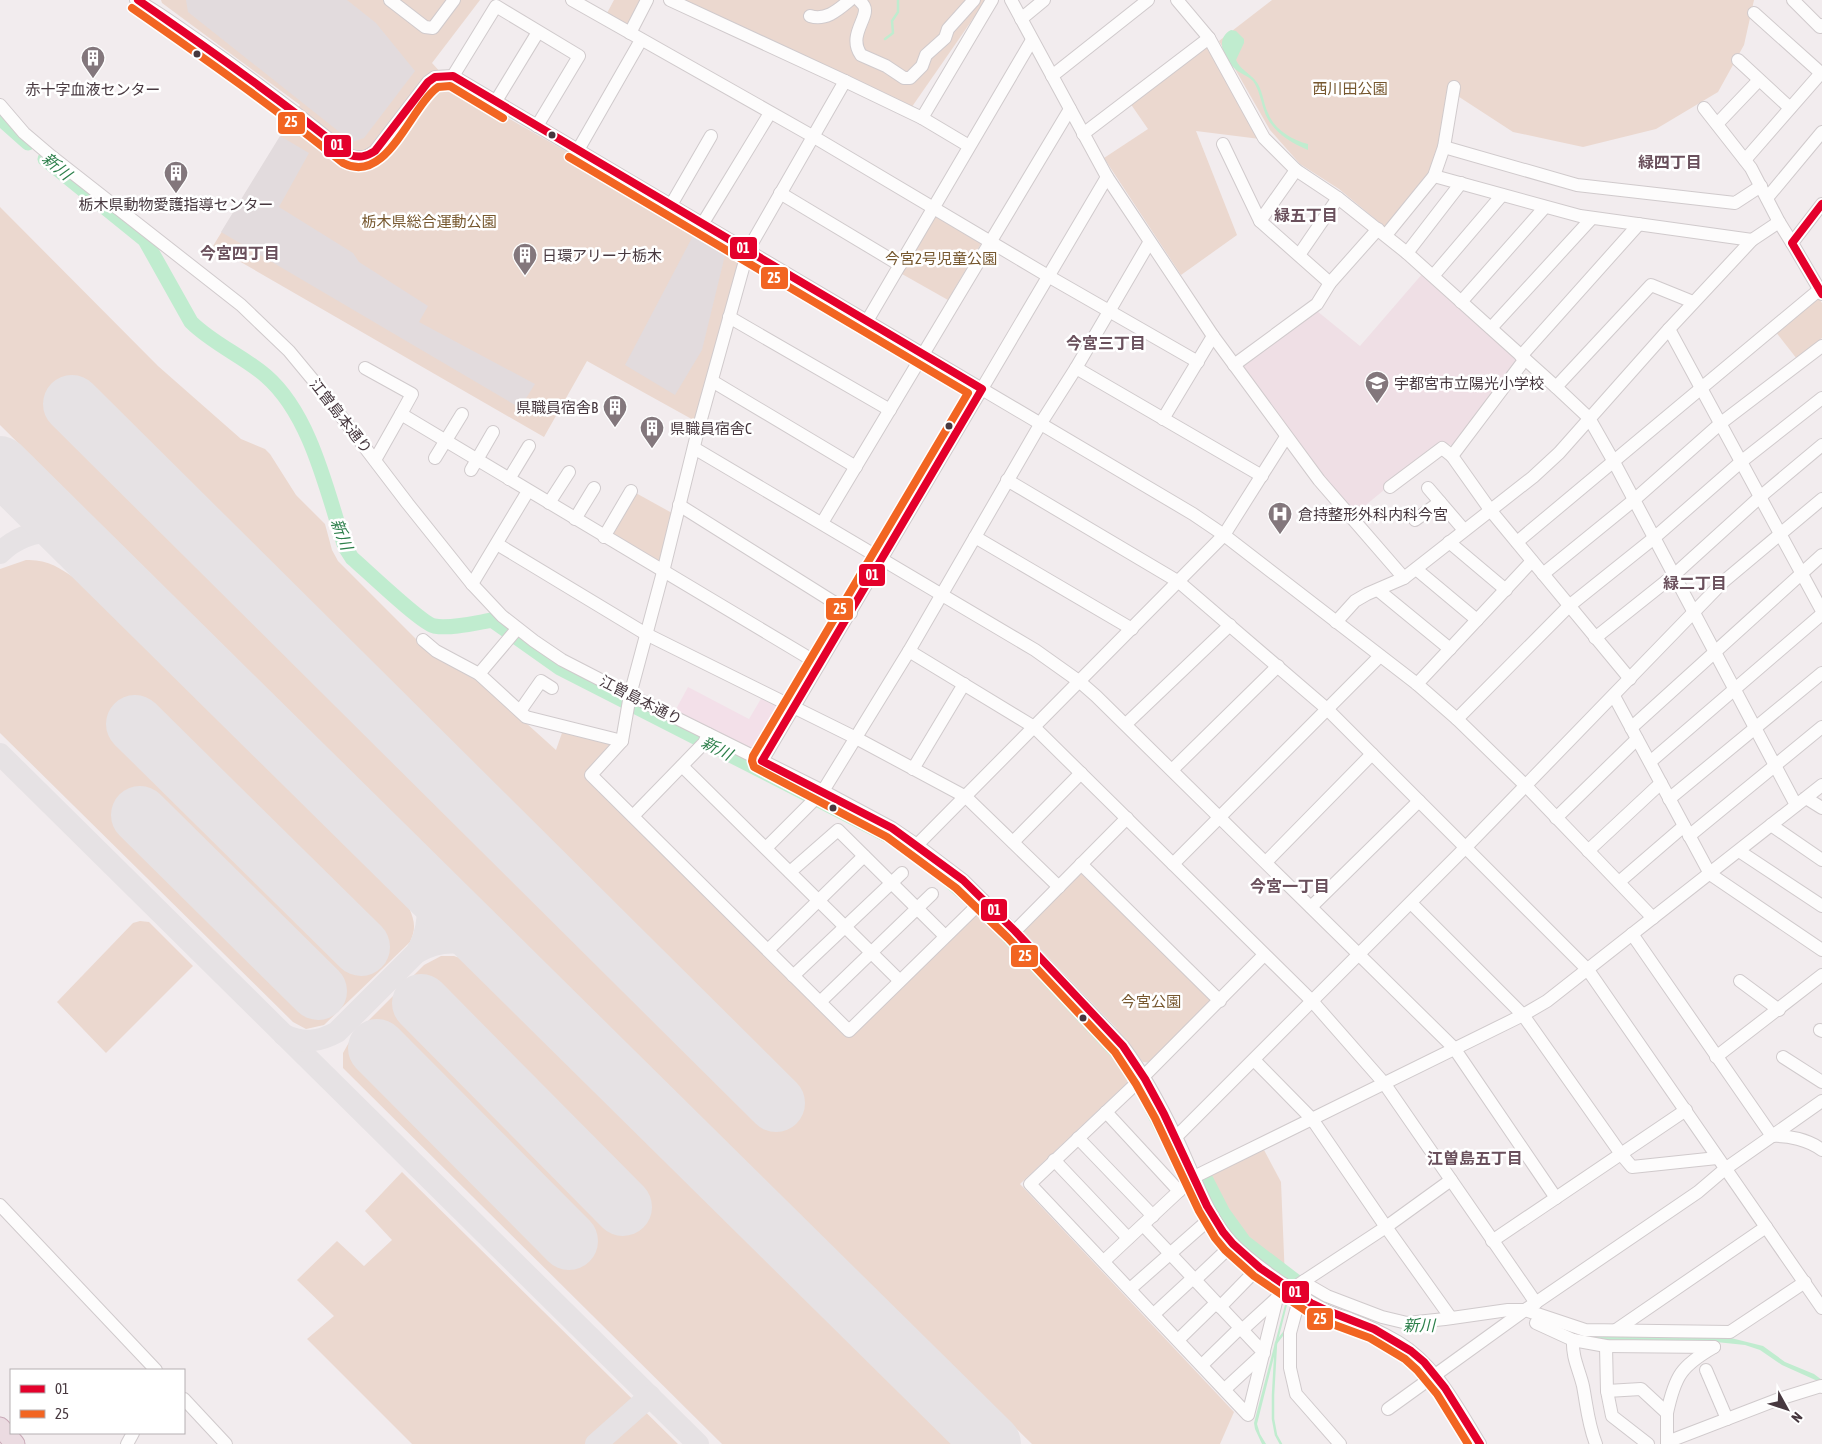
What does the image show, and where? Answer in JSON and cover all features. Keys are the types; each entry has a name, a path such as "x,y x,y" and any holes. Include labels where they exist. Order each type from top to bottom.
{"highway":[{"path":"0,1427 15,1444"}],"street":[{"path":"137,0 232,65 293,110 349,156 360,159 369,156 375,151 428,82 435,77 453,76 1185,509 1224,535 1417,684 1457,719 1526,786 1653,918"},
{"path":"390,0 425,27 432,28 454,0"},
{"path":"572,0 814,137 1048,276 1198,362"},
{"path":"630,33 647,0"},
{"path":"670,0 922,118 969,146"},
{"path":"810,16 817,18 828,16 850,0"},
{"path":"859,0 865,6 865,12 856,38 858,51 861,55 904,78 910,78 922,66 926,54 945,38 948,29 974,0"},
{"path":"922,118 992,0"},
{"path":"1011,0 1107,178 1212,336 1319,480 1404,578"},
{"path":"1021,18 1044,0"},
{"path":"1052,76 1148,0"},
{"path":"1177,0 1209,38 1264,138 1296,170 1338,198 1407,253 1589,418 1775,764 1801,801 1822,808"},
{"path":"1793,0 1820,27 1822,25"},
{"path":"453,76 496,6 579,56 538,126"},
{"path":"1745,160 1821,73 1754,12"},
{"path":"496,101 538,32"},
{"path":"1083,134 1209,38"},
{"path":"578,150 641,40"},
{"path":"867,321 1032,40"},
{"path":"1738,60 1790,108"},
{"path":"1717,124 1759,80"},
{"path":"845,82 748,250 694,448 630,696 622,741 591,774 849,1031 899,980 983,900"},
{"path":"1234,365 1318,304 1330,283 1382,232 1434,176 1444,147 1454,87"},
{"name":"江曽島本通り","path":"0,105 24,133 51,156 196,268 265,327 318,386 472,584 488,603 517,629 562,660 630,696 823,791 892,828 950,870 1014,931 1116,1038 1144,1077 1176,1138 1213,1216 1233,1244 1259,1268 1326,1311 1352,1320 1398,1342 1417,1357 1435,1375 1480,1444"},
{"path":"1517,542 1701,387 1821,291 1779,222 1761,186 1745,160 1704,108"},
{"path":"822,523 1070,109"},
{"path":"703,223 770,113"},
{"path":"1767,198 1822,132"},
{"path":"671,204 711,136"},
{"path":"1223,144 1260,222 1330,283"},
{"path":"1444,147 1577,185 1735,203 1761,186"},
{"path":"1260,222 1296,170"},
{"path":"1434,176 1592,218 1752,240"},
{"path":"762,761 1107,178"},
{"path":"1407,253 1460,184"},
{"path":"780,193 900,265"},
{"path":"1433,276 1502,195"},
{"path":"1299,255 1338,198"},
{"path":"1792,243 1822,204"},
{"path":"1461,302 1546,207"},
{"path":"1490,328 1592,218"},
{"path":"1336,622 1355,601 1404,578 1533,477 1559,453 1693,302 1752,240 1779,222"},
{"path":"1452,456 1523,357 1639,224"},
{"path":"766,848 823,791 909,651 1007,480 1076,368 1149,243"},
{"path":"1556,387 1651,285 1693,302"},
{"path":"729,317 890,410"},
{"path":"1650,762 1822,613 1742,461 1669,329"},
{"path":"1163,419 1212,336"},
{"path":"1543,574 1634,500 1721,423 1822,346"},
{"path":"365,368 412,394 374,460"},
{"path":"1076,368 1262,476"},
{"path":"712,382 856,467"},
{"path":"1457,719 1569,606 1654,538 1742,461 1822,398"},
{"path":"401,414 446,441 474,465 509,479 819,664"},
{"path":"435,458 462,414"},
{"path":"474,465 494,432"},
{"path":"918,845 1224,535 1286,437"},
{"path":"1595,638 1674,575 1760,497 1822,445"},
{"path":"509,479 529,446"},
{"path":"694,448 1035,650 1080,682 1126,724 1454,1048 1556,1198"},
{"path":"1390,487 1442,448 1452,456 1491,510 1630,679"},
{"path":"549,504 569,472"},
{"path":"1007,480 1179,582 1230,625 1327,709 1588,970 1822,1308"},
{"path":"575,519 594,488"},
{"path":"1428,488 1464,530"},
{"path":"472,584 528,491"},
{"path":"604,537 631,491"},
{"path":"1176,1138 1411,903 1723,582 1822,499"},
{"path":"1415,520 1440,502"},
{"path":"679,506 850,613"},
{"path":"975,537 1132,629"},
{"path":"1449,542 1506,590"},
{"path":"497,544 646,634 856,738 966,797 1059,887"},
{"path":"1556,818 1634,733 1715,652 1822,555"},
{"path":"1417,684 1532,561"},
{"path":"1416,569 1477,620"},
{"path":"1378,590 1450,649"},
{"path":"1126,724 1230,625"},
{"path":"479,674 517,629"},
{"path":"423,640 436,651 479,674 526,716 622,741"},
{"path":"909,651 1034,727 1312,1001 1384,1083 1492,1241 1531,1306"},
{"path":"1173,864 1380,656"},
{"path":"1172,770 1278,666"},
{"path":"1670,799 1822,673"},
{"path":"520,712 541,681 552,688"},
{"path":"913,769 964,684"},
{"path":"1614,696 1710,874 1822,950"},
{"path":"1618,882 1822,727"},
{"path":"633,816 704,743 708,734"},
{"path":"1266,862 1372,754"},
{"path":"682,766 899,980"},
{"path":"1013,842 1081,773"},
{"path":"1588,851 1661,783"},
{"path":"1104,1261 1194,1177 1524,1015 1548,1001 1822,785"},
{"path":"1311,907 1419,801"},
{"path":"1014,931 1127,818"},
{"path":"1771,825 1822,860"},
{"path":"790,872 838,830 945,936"},
{"path":"1739,851 1822,906"},
{"path":"768,950 864,856"},
{"path":"1081,864 1220,1000"},
{"path":"793,976 902,873"},
{"path":"820,1002 932,894"},
{"path":"1411,903 1524,1015 1632,1167 1717,1158"},
{"path":"1632,934 1772,1136"},
{"path":"1264,955 1144,1077 1030,1184 1248,1415 1276,1298"},
{"path":"1716,1057 1822,975"},
{"path":"1740,981 1779,1010"},
{"path":"1783,1057 1822,1082"},
{"path":"1254,1060 1312,1119 1451,1318"},
{"path":"1388,1409 1531,1306 1676,1207 1822,1101"},
{"path":"1492,1241 1686,1110"},
{"path":"1106,1112 1179,1191"},
{"path":"1772,1136 1783,1135 1818,1146 1822,1150"},
{"path":"1078,1138 1148,1220 1170,1253 1264,1353"},
{"path":"1054,1160 1128,1238"},
{"path":"1202,1365 1276,1298 1292,1290 1386,1227 1451,1180"},
{"path":"0,1205 155,1369"},
{"path":"1130,1289 1213,1216"},
{"path":"1616,1330 1766,1227"},
{"path":"1154,1314 1233,1244"},
{"path":"1178,1340 1259,1268"},
{"path":"1304,1281 1327,1296 1382,1317 1407,1323 1531,1306 1585,1330 1730,1332 1804,1282"},
{"path":"1292,1290 1290,1368 1296,1394 1340,1444"},
{"path":"1536,1323 1573,1340 1606,1346 1714,1347 1693,1359 1682,1370 1672,1389 1667,1412 1667,1443 1779,1400 1821,1386 1822,1388"},
{"path":"1573,1340 1572,1353 1582,1386 1589,1428 1596,1444"},
{"path":"1606,1346 1607,1391 1612,1416 1648,1444"},
{"path":"1225,1389 1264,1353"},
{"path":"1706,1370 1727,1419"},
{"path":"1607,1391 1641,1389 1667,1412"},
{"path":"185,1400 226,1444"}],"shaded area":[{"path":"186,0 347,0 376,23 415,71 364,138 352,142 188,12"},
{"path":"1231,30 1236,31 1244,39 1236,60 1258,84 1271,119 1284,133 1308,144 1308,150 1287,139 1271,124 1253,81 1230,64 1224,54 1222,43 1223,38"},
{"path":"280,136 309,153 279,207 353,253 359,262 428,306 419,322 535,384 520,408 221,232"},
{"path":"695,232 726,251 702,350 675,395 625,365"},
{"name":"宇都宮市立陽光小学校","path":"1423,273 1520,359 1454,446 1442,442 1355,514 1311,461 1242,367 1317,311 1360,346"},
{"path":"688,687 749,719 762,697 786,710 760,754 675,711"},
{"path":"1215,1196 1222,1210 1238,1232 1256,1250 1289,1277 1288,1279 1253,1253 1235,1235 1211,1198"},
{"path":"1286,1301 1288,1301 1257,1424 1266,1444 1262,1444 1254,1423"},
{"path":"1544,1317 1582,1336 1731,1338 1763,1346 1785,1362 1814,1374 1822,1380 1822,1383 1782,1365 1760,1350 1745,1345 1716,1342 1581,1340"}],"green space":[{"name":"栃木県総合運動公園","path":"161,0 480,0 432,63 454,87 742,252 697,422 587,361 544,437 213,246 300,105 162,3"},
{"path":"614,0 642,0 631,22 624,24 606,15"},
{"path":"668,0 986,0 909,111"},
{"name":"西川田公園","path":"1272,0 1754,0 1744,45 1718,92 1656,129 1583,147 1513,132 1450,91 1452,96 1429,175 1385,227 1339,189 1300,164 1270,130 1219,41"},
{"path":"1202,47 1209,47 1260,139 1196,131 1237,235 1181,275 1104,158 1148,129 1130,103"},
{"path":"0,207 158,366 241,439 265,449 270,454 296,495 325,524 332,550 338,561 431,654 484,685 556,750 563,730 613,742 585,778 625,813 847,1037 973,912 979,911 1126,1070 1128,1078 1127,1083 1020,1184 1234,1412 1220,1444 1032,1444 0,425"},
{"name":"今宮2号児童公園","path":"935,215 982,242 948,300 902,274"},
{"path":"1817,295 1822,303 1822,338 1797,359 1775,331"},
{"path":"634,492 672,513 661,561 654,563 609,534"},
{"path":"26,560 47,563 76,579 409,908 414,925 410,942 324,1025 306,1029 293,1022 0,733 0,569"},
{"name":"今宮公園","path":"1078,872 1084,872 1210,998 1209,1006 1152,1063 1143,1062 1115,1027 1022,930"},
{"path":"140,921 149,922 193,966 106,1053 57,1002 133,923"},
{"path":"441,956 460,958 952,1444 722,1444 343,1068 343,1053 352,1037 424,965"},
{"path":"1264,1150 1281,1182 1285,1279 1238,1241 1221,1217 1202,1178"},
{"path":"402,1172 678,1444 412,1444 307,1339 334,1316 297,1280 337,1241 364,1266 392,1240 365,1211"}],"waterway":[{"path":"885,39 893,33 892,21 898,12 898,0"},
{"name":"新川","path":"0,118 28,143"},
{"name":"新川","path":"45,159 145,240 191,322 209,337 257,369 282,392 295,411 316,456 345,547 352,558 381,584 418,616 434,626 455,626 492,620 560,668 889,836 937,870 985,911 1119,1054 1143,1091 1189,1181 1206,1180 1223,1213 1244,1242 1311,1293"},
{"path":"1281,1444 1276,1435 1273,1419 1273,1395 1276,1343 1286,1330"}],"taxiway":[{"path":"0,553 15,541 31,534 49,531 68,532"},
{"path":"0,754 698,1444"},
{"path":"284,1035 298,1040 311,1041 337,1032 416,953 424,937 428,909 423,882"},
{"path":"416,953 436,945 456,943 477,947 497,956"},
{"path":"596,1444 650,1396"}],"runway":[{"path":"72,404 776,1103"},
{"path":"0,465 992,1444"},
{"path":"135,724 361,947"},
{"path":"140,815 318,991"},
{"path":"421,1003 623,1207"},
{"path":"377,1048 569,1241"}],"transit line":[{"name":"01","path":"138,0 245,76 349,155 353,156 369,155 375,151 428,82 435,77 453,76 982,389 762,761 892,828 963,880 1015,931 1123,1046 1145,1079 1164,1114 1207,1206 1233,1244 1260,1268 1311,1303 1374,1329 1411,1351 1424,1362 1445,1388 1480,1444"},
{"name":"25","path":"132,8 265,103 343,163 359,167 372,164 385,154 428,97 438,87 450,86 503,118"},
{"name":"25","path":"569,157 968,393 753,756 754,767 887,837 956,888 1008,938 1115,1052 1155,1118 1199,1211 1215,1238 1225,1250 1254,1276 1306,1311 1324,1321 1370,1338 1405,1359 1437,1394 1468,1444"},
{"name":"01","path":"1822,204 1792,243 1822,294"}],"place":[{"name":"赤十字血液センター","path":"93,79"},
{"name":"栃木県動物愛護指導センター","path":"176,194"},
{"name":"日環アリーナ栃木","path":"525,276"},
{"name":"宇都宮市立陽光小学校","path":"1377,404"},
{"name":"県職員宿舎B","path":"615,428"},
{"name":"県職員宿舎C","path":"652,449"},
{"name":"倉持整形外科内科今宮","path":"1280,535"}],"district":[{"name":"緑四丁目","path":"1670,162"},
{"name":"緑五丁目","path":"1306,215"},
{"name":"今宮四丁目","path":"240,253"},
{"name":"今宮三丁目","path":"1106,343"},
{"name":"緑二丁目","path":"1695,583"},
{"name":"今宮一丁目","path":"1290,886"},
{"name":"江曽島五丁目","path":"1475,1158"}]}
